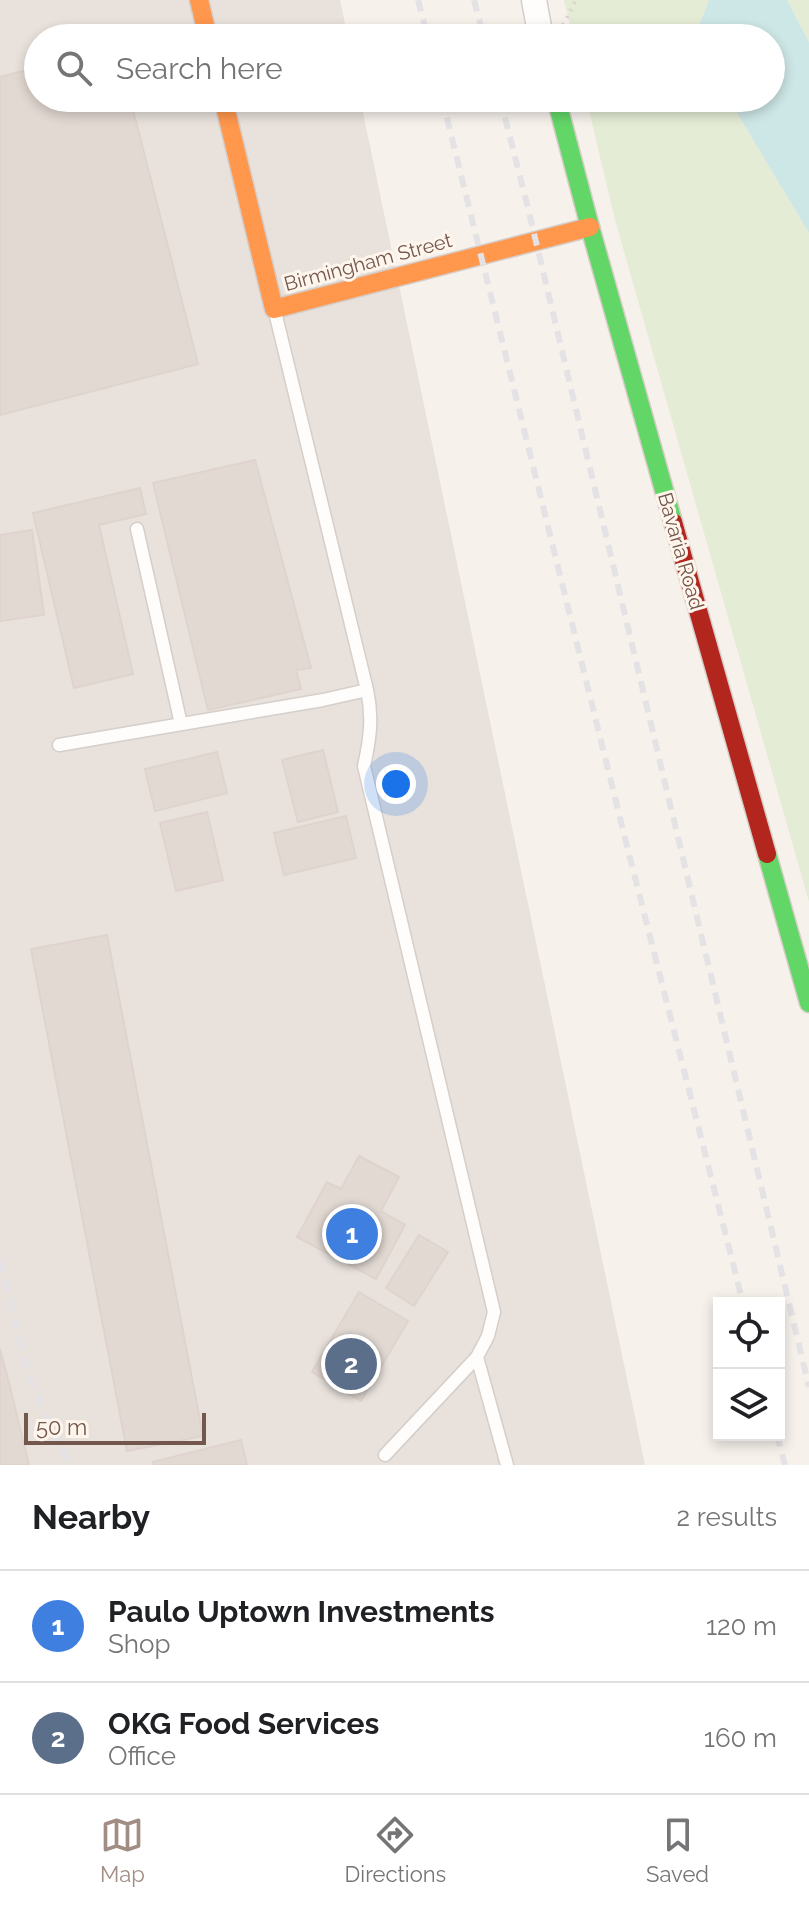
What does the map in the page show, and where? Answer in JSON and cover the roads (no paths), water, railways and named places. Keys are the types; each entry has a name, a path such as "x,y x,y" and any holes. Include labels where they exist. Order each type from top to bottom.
{"street":[{"path":"199,0 205,24"},
{"path":"534,0 538,24"},
{"name":"Birmingham Street","path":"226,112 274,309 590,227"},
{"name":"Bavaria Road","path":"560,112 809,1003"}],"lane":[{"path":"274,309 371,707 372,724 364,766 494,1312 488,1336 477,1357 385,1455"},
{"path":"137,529 181,724"},
{"path":"59,745 367,690"},
{"path":"477,1357 507,1465"}],"water":[{"path":"709,0 787,0 809,42 809,233 736,112 785,112 785,24 700,24"}],"railway":[{"path":"418,0 424,24"},
{"path":"474,0 480,24"},
{"path":"445,112 741,1297"},
{"path":"504,112 809,1387"},
{"path":"0,1260 30,1380 70,1465"},
{"path":"779,1441 785,1465"}],"place":[{"name":"Paulo Uptown Investments","path":"352,1234"},
{"name":"OKG Food Services","path":"351,1364"}]}
